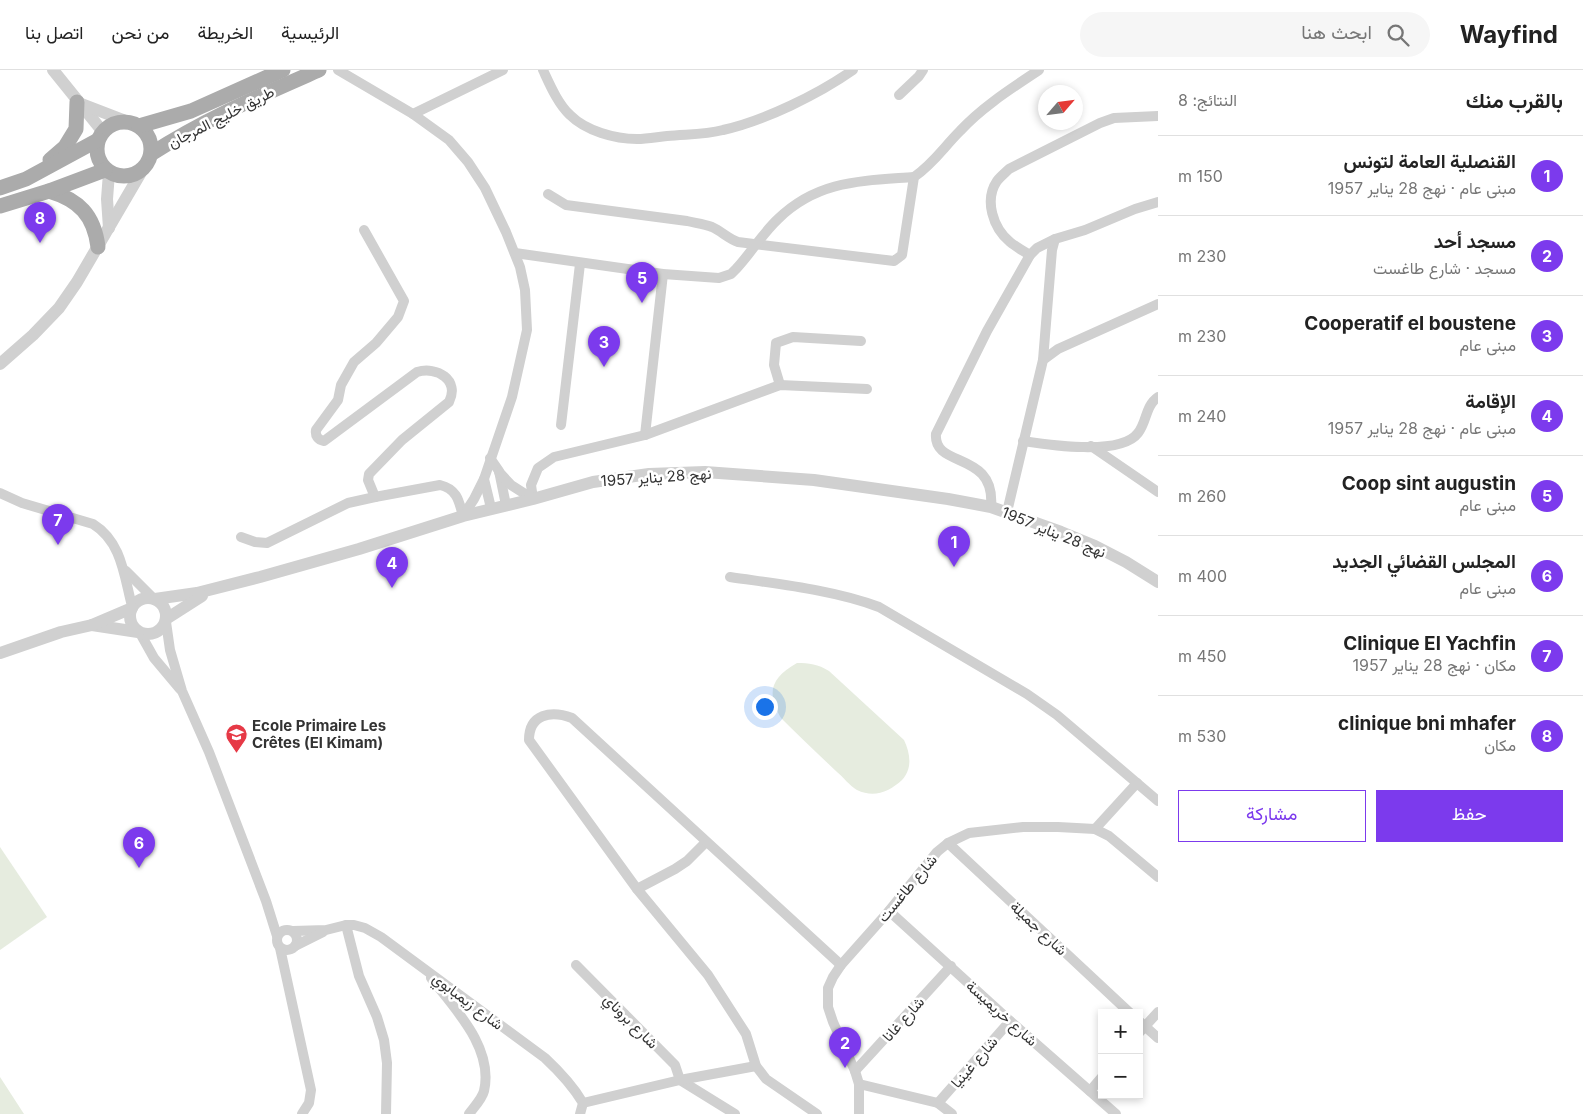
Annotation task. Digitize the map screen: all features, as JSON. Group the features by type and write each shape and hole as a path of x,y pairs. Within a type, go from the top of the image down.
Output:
{"main road":[{"name":"طريق خليج المرجان","path":"135,125 191,111 283,70"},
{"name":"طريق خليج المرجان","path":"151,154 175,138 319,70"},
{"path":"30,177 65,147 76,130 77,102"},
{"path":"0,188 30,177 100,136 116,123 135,125 149,138 151,154 148,162 136,174 126,177 117,176 107,171 97,156 100,136"},
{"path":"0,206 107,171"},
{"path":"49,191 66,196 76,202 85,212 96,234 98,246"}],"street":[{"path":"52,70 100,136"},
{"path":"338,70 413,114 449,140 468,162 485,188 520,267 525,290 526,330 512,397 484,479 463,516"},
{"path":"413,114 503,70"},
{"path":"543,70 570,116 589,128 614,137 638,139 696,135 749,123 832,84 853,70"},
{"path":"899,95 923,70"},
{"path":"515,253 580,264 663,274 719,278 725,276 736,270 778,218 804,198 848,182 914,177 929,166 960,130 1003,95 1039,70"},
{"path":"77,102 135,125"},
{"path":"1030,255 1010,242 994,220 991,208 992,193 998,180 1009,169 1100,123 1114,118 1158,116"},
{"path":"0,364 33,335 59,308 77,282 143,169"},
{"path":"107,171 108,228"},
{"path":"548,194 566,205 687,221 714,228 738,242 892,261 897,260 902,255 914,177"},
{"path":"991,507 992,493 987,480 973,467 942,452 937,443 936,434 987,331 1030,255 1037,248 1056,238 1085,230 1135,209 1158,202"},
{"path":"364,230 404,301 398,317 376,343 354,362 341,385 338,400 316,430 317,438 324,441 417,372 430,369 442,373 452,388 449,402 402,440 369,474 369,482 375,497"},
{"path":"1007,512 1043,360 1052,250 1056,238"},
{"path":"561,425 580,264"},
{"path":"645,436 663,274"},
{"path":"1043,360 1058,349 1158,304"},
{"path":"780,385 774,365 776,343 792,337 861,341"},
{"path":"533,499 530,485 538,468 554,457 645,436 780,385 867,389"},
{"path":"1023,441 1069,448 1124,443 1134,438 1141,429 1150,404 1158,397"},
{"path":"1091,446 1158,492"},
{"path":"490,458 511,485 533,499"},
{"path":"499,471 506,505"},
{"name":"نهج 28 يناير 1957","path":"154,599 183,596 211,590 311,563 491,508 533,499 593,482 649,474 705,472 814,480 991,507 1095,546 1158,582"},
{"path":"484,479 491,508"},
{"path":"241,537 267,544 348,503 440,485 452,490 458,497 463,516"},
{"path":"0,493 22,503 93,524 101,529 114,544 123,568 132,607 130,621 162,670 182,691"},
{"path":"123,568 142,589 164,607 174,664 182,691 209,752 266,901 280,948 311,1090 309,1103 302,1114"},
{"path":"730,577 864,601 879,607 1034,699 1057,715 1158,801"},
{"name":"نهج 28 يناير 1957","path":"166,621 211,590"},
{"path":"0,653 60,632 92,625 132,607 141,599 154,599"},
{"path":"92,625 150,635 160,631 166,621"},
{"path":"817,1114 766,1080 756,1066 746,1034 708,975 637,890 529,740 529,731 533,723 540,717 562,714 572,718 841,965"},
{"path":"1095,829 1137,783"},
{"name":"شارع طاغست","path":"860,1114 859,1084 828,1007 828,988 841,965 890,910 937,852 948,843 970,833 1004,829 1058,826 1095,829 1109,836 1158,877"},
{"path":"637,890 681,865 706,842"},
{"name":"شارع جميلة","path":"948,843 1126,1009"},
{"path":"266,901 297,940 293,948 288,983"},
{"name":"شارع خريميسة","path":"890,910 1010,1021 1116,1114"},
{"path":"346,925 359,976 377,1017 384,1040 388,1063 386,1114"},
{"name":"شارع زيمبابوي","path":"290,930 326,930 346,925 365,928 381,937 545,1058 566,1079 583,1103"},
{"path":"277,936 282,930 290,930"},
{"name":"شارع زيمبابوي","path":"293,948 326,930"},
{"path":"280,948 287,950 293,948"},
{"name":"شارع بروناي","path":"576,965 675,1065 680,1080"},
{"path":"421,966 457,1010 481,1053 486,1072 483,1093 470,1114"},
{"name":"شارع غانا","path":"855,1071 951,966"},
{"path":"1143,1025 1158,1012"},
{"name":"شارع غينيا","path":"938,1103 1010,1021"},
{"path":"1143,1028 1158,1038"},
{"path":"580,1114 583,1103 680,1080 756,1066"},
{"path":"680,1080 734,1114"},
{"path":"1090,1091 1098,1082"},
{"path":"859,1084 938,1103 952,1114"}],"shaded area":[{"path":"797,663 813,664 829,671 904,740 908,750 909,765 908,771 902,780 887,791 875,794 857,790 781,718 774,701 774,686 781,674"},
{"path":"0,847 47,917 0,950"},
{"path":"0,1077 24,1114 0,1114"}],"place":[{"name":"clinique bni mhafer","path":"40,243"},
{"name":"Coop sint augustin","path":"642,303"},
{"name":"Cooperatif el boustene","path":"604,367"},
{"name":"Clinique El Yachfin","path":"58,545"},
{"name":"القنصلية العامة لتونس","path":"954,567"},
{"name":"الإقامة","path":"392,588"},
{"name":"Ecole Primaire Les Crêtes (El Kimam)","path":"236,753"},
{"name":"المجلس القضائي الجديد","path":"139,868"},
{"name":"مسجد أحد","path":"845,1068"}]}
